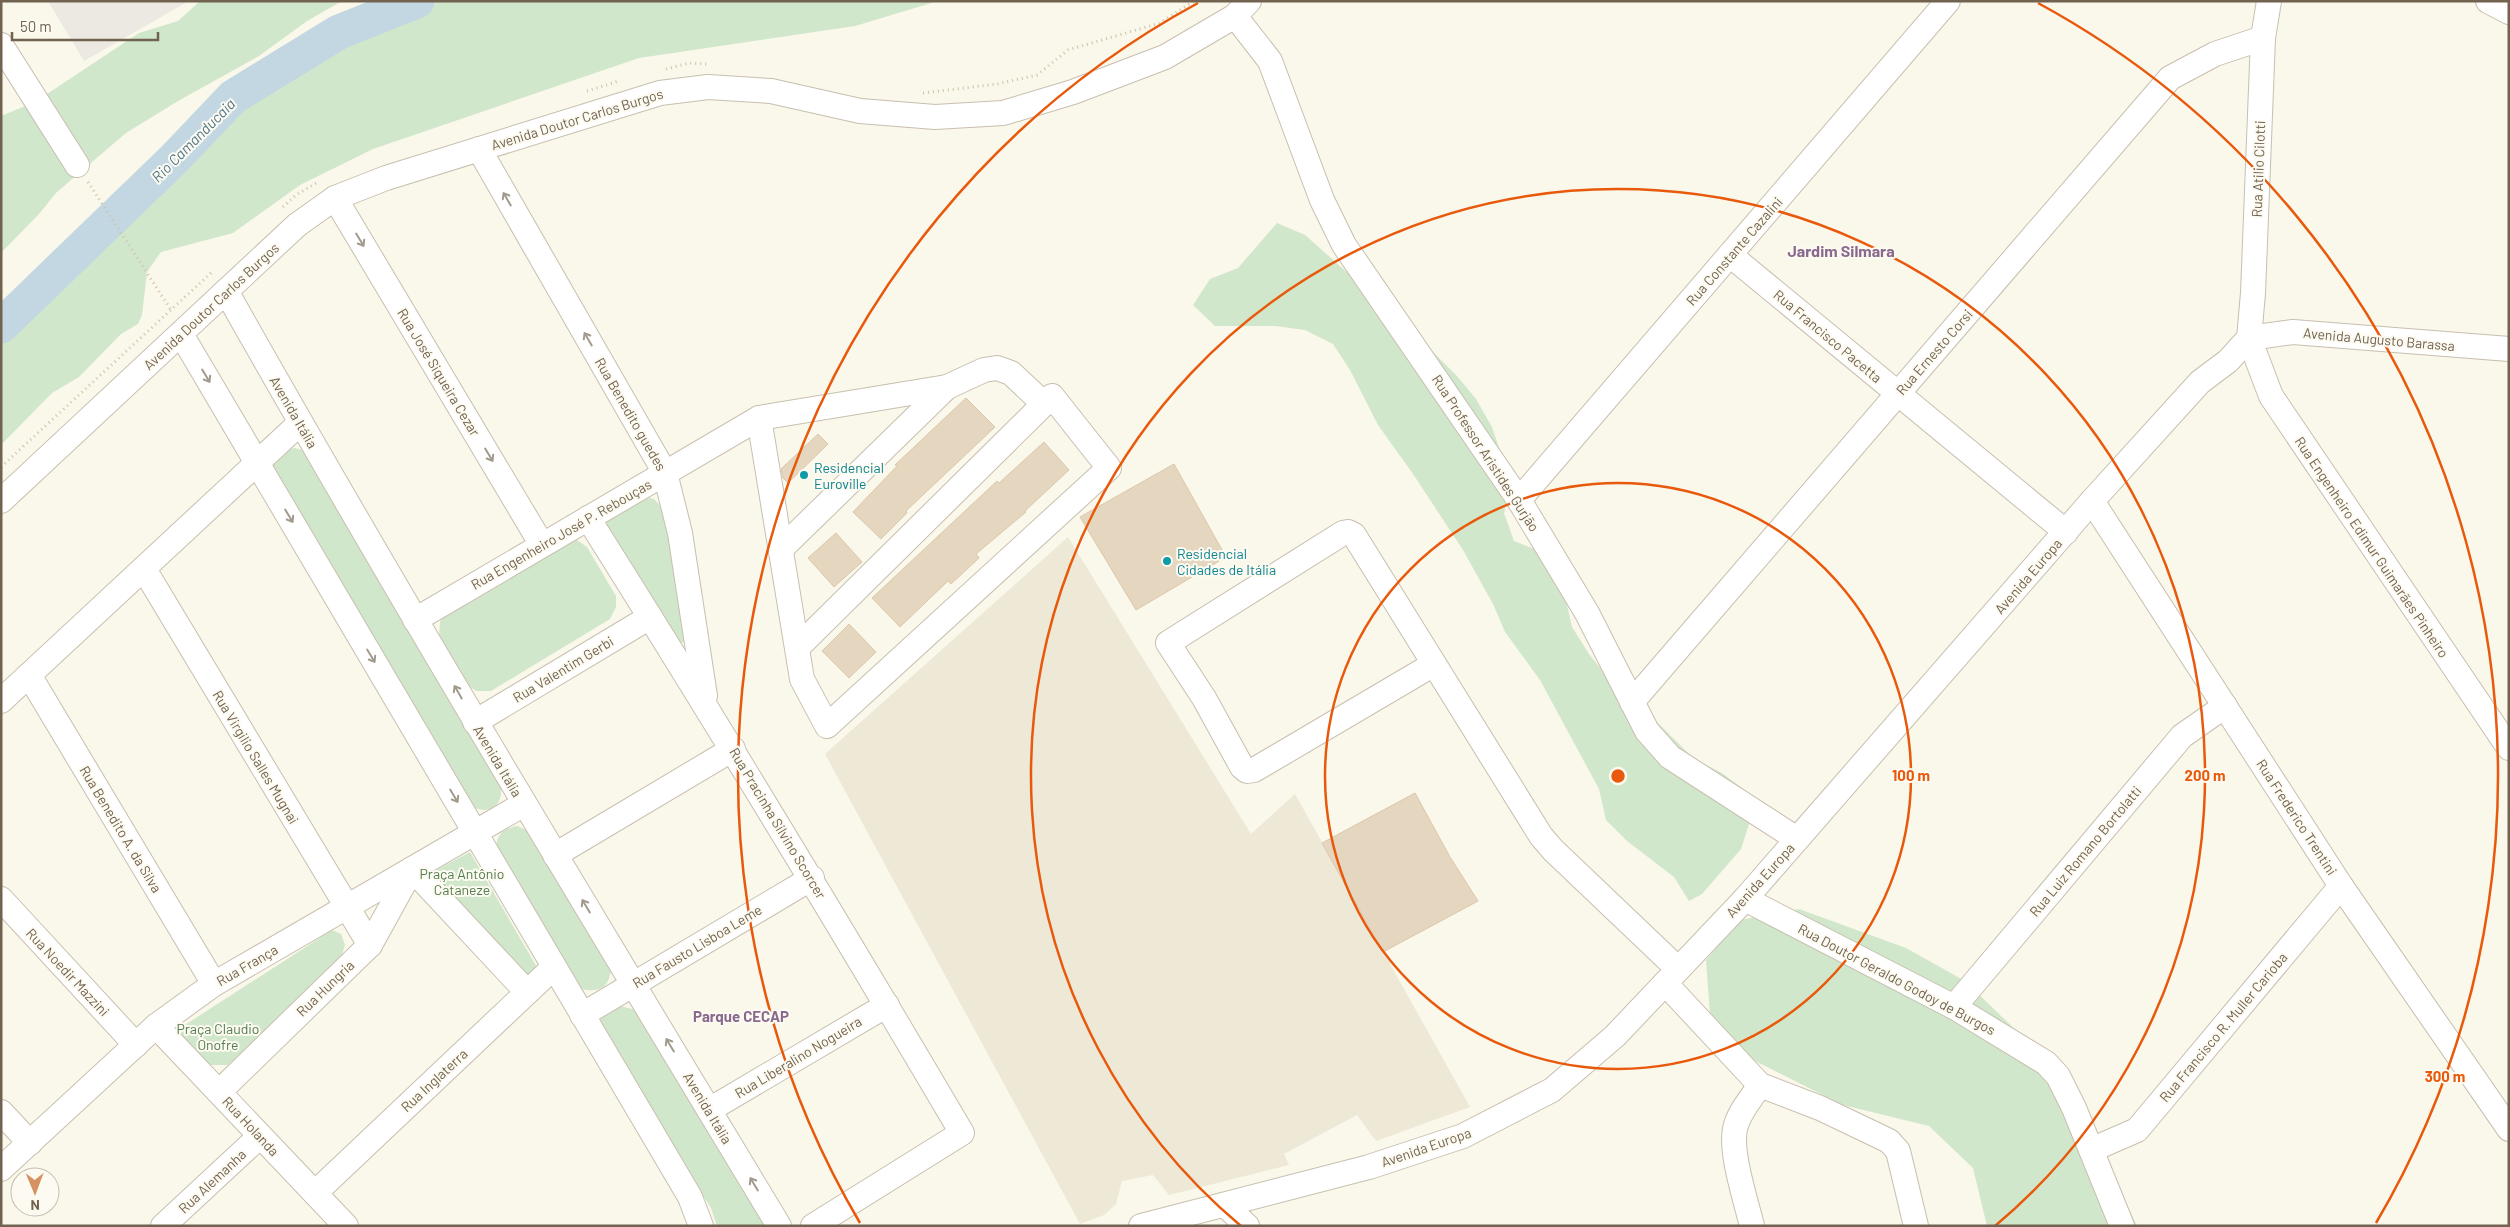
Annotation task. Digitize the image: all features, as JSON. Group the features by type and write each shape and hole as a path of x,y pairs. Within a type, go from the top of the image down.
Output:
{"street":[{"name":"Rua Constante Cazalini","path":"1519,500 1948,1"},
{"name":"Rua Atilio Cilotti","path":"2249,338 2253,293 2263,38 2269,1"},
{"path":"2488,1 2509,12"},
{"name":"Avenida Doutor Carlos Burgos","path":"1,501 297,226 331,189 386,178 660,93 708,87 771,91 860,111 935,117 1003,113 1073,92 1165,57 1242,9"},
{"name":"Rua Professor Aristides Gurjão","path":"1242,9 1270,61 1322,200 1344,245 1519,500 1587,613 1646,731 1670,757 1797,838"},
{"name":"Rua Ernesto Corsi","path":"1632,702 2170,78 2215,54 2263,38"},
{"path":"1,45 77,165"},
{"name":"Rua Benedito guedes","path":"479,149 665,473 680,533 706,705"},
{"name":"Rua José Siqueira Cezar","path":"331,189 542,545"},
{"name":"Rua Francisco Pacetta","path":"1730,255 2066,532"},
{"name":"Avenida Itália","path":"226,291 300,423 475,722 780,1226"},
{"name":"Avenida Augusto Barassa","path":"2249,338 2293,332 2509,349"},
{"path":"181,334 690,1197 701,1226"},
{"name":"Avenida Europa","path":"1152,1225 1369,1167 1464,1136 1552,1090 1614,1036 1745,899 2092,501 2200,382 2228,361 2249,338"},
{"name":"Rua Engenheiro Edimur Guimarães Pinheiro","path":"2249,338 2272,396 2509,748"},
{"path":"797,648 1044,404 1052,396 1109,468 827,726 802,678 797,648 782,548 759,418 948,387 984,370 997,368 1011,372 1044,404"},
{"path":"782,548 948,387"},
{"name":"Rua Engenheiro José P. Rebouças","path":"415,620 759,418"},
{"path":"1,701 300,423"},
{"name":"Rua Frederico Trentini","path":"2092,501 2342,886 2509,1129"},
{"name":"Rua Pracinha Silvino Scorcer","path":"588,518 812,878 962,1133 813,1226"},
{"path":"1434,664 1254,770 1247,770 1242,767 1204,698 1168,643 1348,532 1354,535 1541,836 1552,850 1672,976 1760,1085 1820,1108 1889,1141 1898,1151 1916,1226"},
{"name":"Rua Virgilio Salles Mugnai","path":"144,569 370,945"},
{"name":"Rua Valentim Gerbi","path":"475,722 650,617"},
{"name":"Rua Benedito A. da Silva","path":"29,675 214,984"},
{"name":"Rua Luiz Romano Bortolatti","path":"1954,1007 2182,736 2225,706"},
{"path":"554,855 733,749"},
{"name":"Rua França","path":"1,1170 156,1026 214,984 524,804"},
{"path":"412,869 527,992"},
{"name":"Rua Hungria","path":"219,1092 370,945 412,869"},
{"name":"Rua Fausto Lisboa Leme","path":"582,1015 812,878"},
{"name":"Rua Francisco R. Muller Carioba","path":"2092,1150 2137,1130 2342,886"},
{"name":"Rua Noedir Mazzini","path":"1,899 136,1045"},
{"name":"Rua Doutor Geraldo Godoy de Burgos","path":"1745,899 1954,1007 2046,1062 2058,1076 2092,1150 2122,1226"},
{"name":"Rua Inglaterra","path":"315,1193 554,967"},
{"name":"Rua Liberalino Nogueira","path":"709,1110 886,1005"},
{"name":"Rua Holanda","path":"156,1026 346,1226"},
{"path":"1752,1226 1733,1146 1735,1129 1740,1116 1760,1085"},
{"path":"1,1112 30,1143"},
{"name":"Rua Alemanha","path":"163,1226 260,1136"},
{"path":"1225,1205 1247,1226"}],"path":[{"path":"914,92 997,84 1037,75 1068,50 1160,23 1194,1"},
{"path":"662,70 689,63 715,64"},
{"path":"579,94 625,80"},
{"path":"281,208 296,195 331,189"},
{"path":"102,203 171,310"},
{"path":"1,467 215,269"}],"shaded area":[{"path":"48,1 189,1 84,61"},
{"path":"1068,537 1251,834 1295,794 1470,1107 1376,1141 1357,1115 1284,1154 1289,1165 1169,1195 1153,1175 1122,1181 1116,1204 1104,1215 1080,1224 825,754"}],"green space":[{"path":"200,1 342,1 307,21 259,56 178,101 126,133 57,192 38,215 1,253 1,116 35,102 139,33 178,21"},
{"path":"412,1 938,1 855,26 639,58 373,149 300,185 233,233 161,252 147,272 142,315 138,324 121,334 79,377 52,393 1,445 1,334 18,313 80,250 106,231 129,210 148,187 164,161 208,121 305,51 366,27"},
{"path":"1277,223 1305,235 1349,274 1375,290 1457,376 1476,399 1492,427 1511,483 1504,513 1514,541 1542,552 1565,596 1572,627 1589,654 1608,678 1631,696 1694,759 1722,773 1746,791 1750,821 1741,849 1702,894 1689,901 1674,877 1627,841 1606,820 1599,789 1540,680 1505,632 1493,604 1463,550 1378,425 1350,370 1333,344 1305,330 1275,326 1215,326 1193,305 1210,279 1238,268"},
{"path":"295,448 306,451 501,784 500,799 493,808 482,810 468,804 271,471 279,455"},
{"path":"642,496 654,499 664,510 686,642 676,643 606,524 612,511"},
{"path":"577,540 587,547 616,596 616,607 610,619 491,691 476,691 464,683 439,636 440,622 445,612 565,541"},
{"path":"517,826 529,831 611,969 608,981 602,988 593,990 581,989 496,846 498,837 502,832"},
{"name":"Praça Antônio Cataneze","path":"470,852 538,969 522,979 429,874"},
{"path":"1799,909 1906,948 1965,981 2062,1075 2137,1226 1987,1226 1973,1168 1929,1126 1843,1105 1743,1055 1710,1014 1706,960 1740,920"},
{"name":"Praça Claudio Onofre","path":"332,930 341,934 345,945 342,955 228,1065 207,1065 180,1035 185,1025"},
{"path":"613,1004 636,1010 765,1226 717,1226 711,1208 603,1036 600,1023 603,1010"}],"building":[{"path":"966,398 995,427 906,511 907,513 881,539 853,512 897,466 895,465"},
{"path":"818,434 828,444 788,483 783,478 781,469"},
{"path":"1044,442 1069,470 1026,512 976,554 979,558 951,584 948,581 900,627 872,598 997,481 999,483"},
{"path":"1174,464 1226,557 1136,610 1080,517"},
{"path":"836,533 862,562 834,587 808,558"},
{"path":"849,624 876,652 849,678 822,651"},
{"path":"1415,793 1450,857 1478,901 1383,952 1322,843"}],"waterway":[{"name":"Rio Camanducaia","path":"1,326 175,158 233,97 339,32 417,1"}],"place":[{"name":"Residencial Euroville","path":"804,475"},
{"name":"Residencial Cidades de Itália","path":"1167,561"}],"district":[{"name":"Jardim Silmara","path":"1841,250"},
{"name":"Parque CECAP","path":"741,1016"}]}
